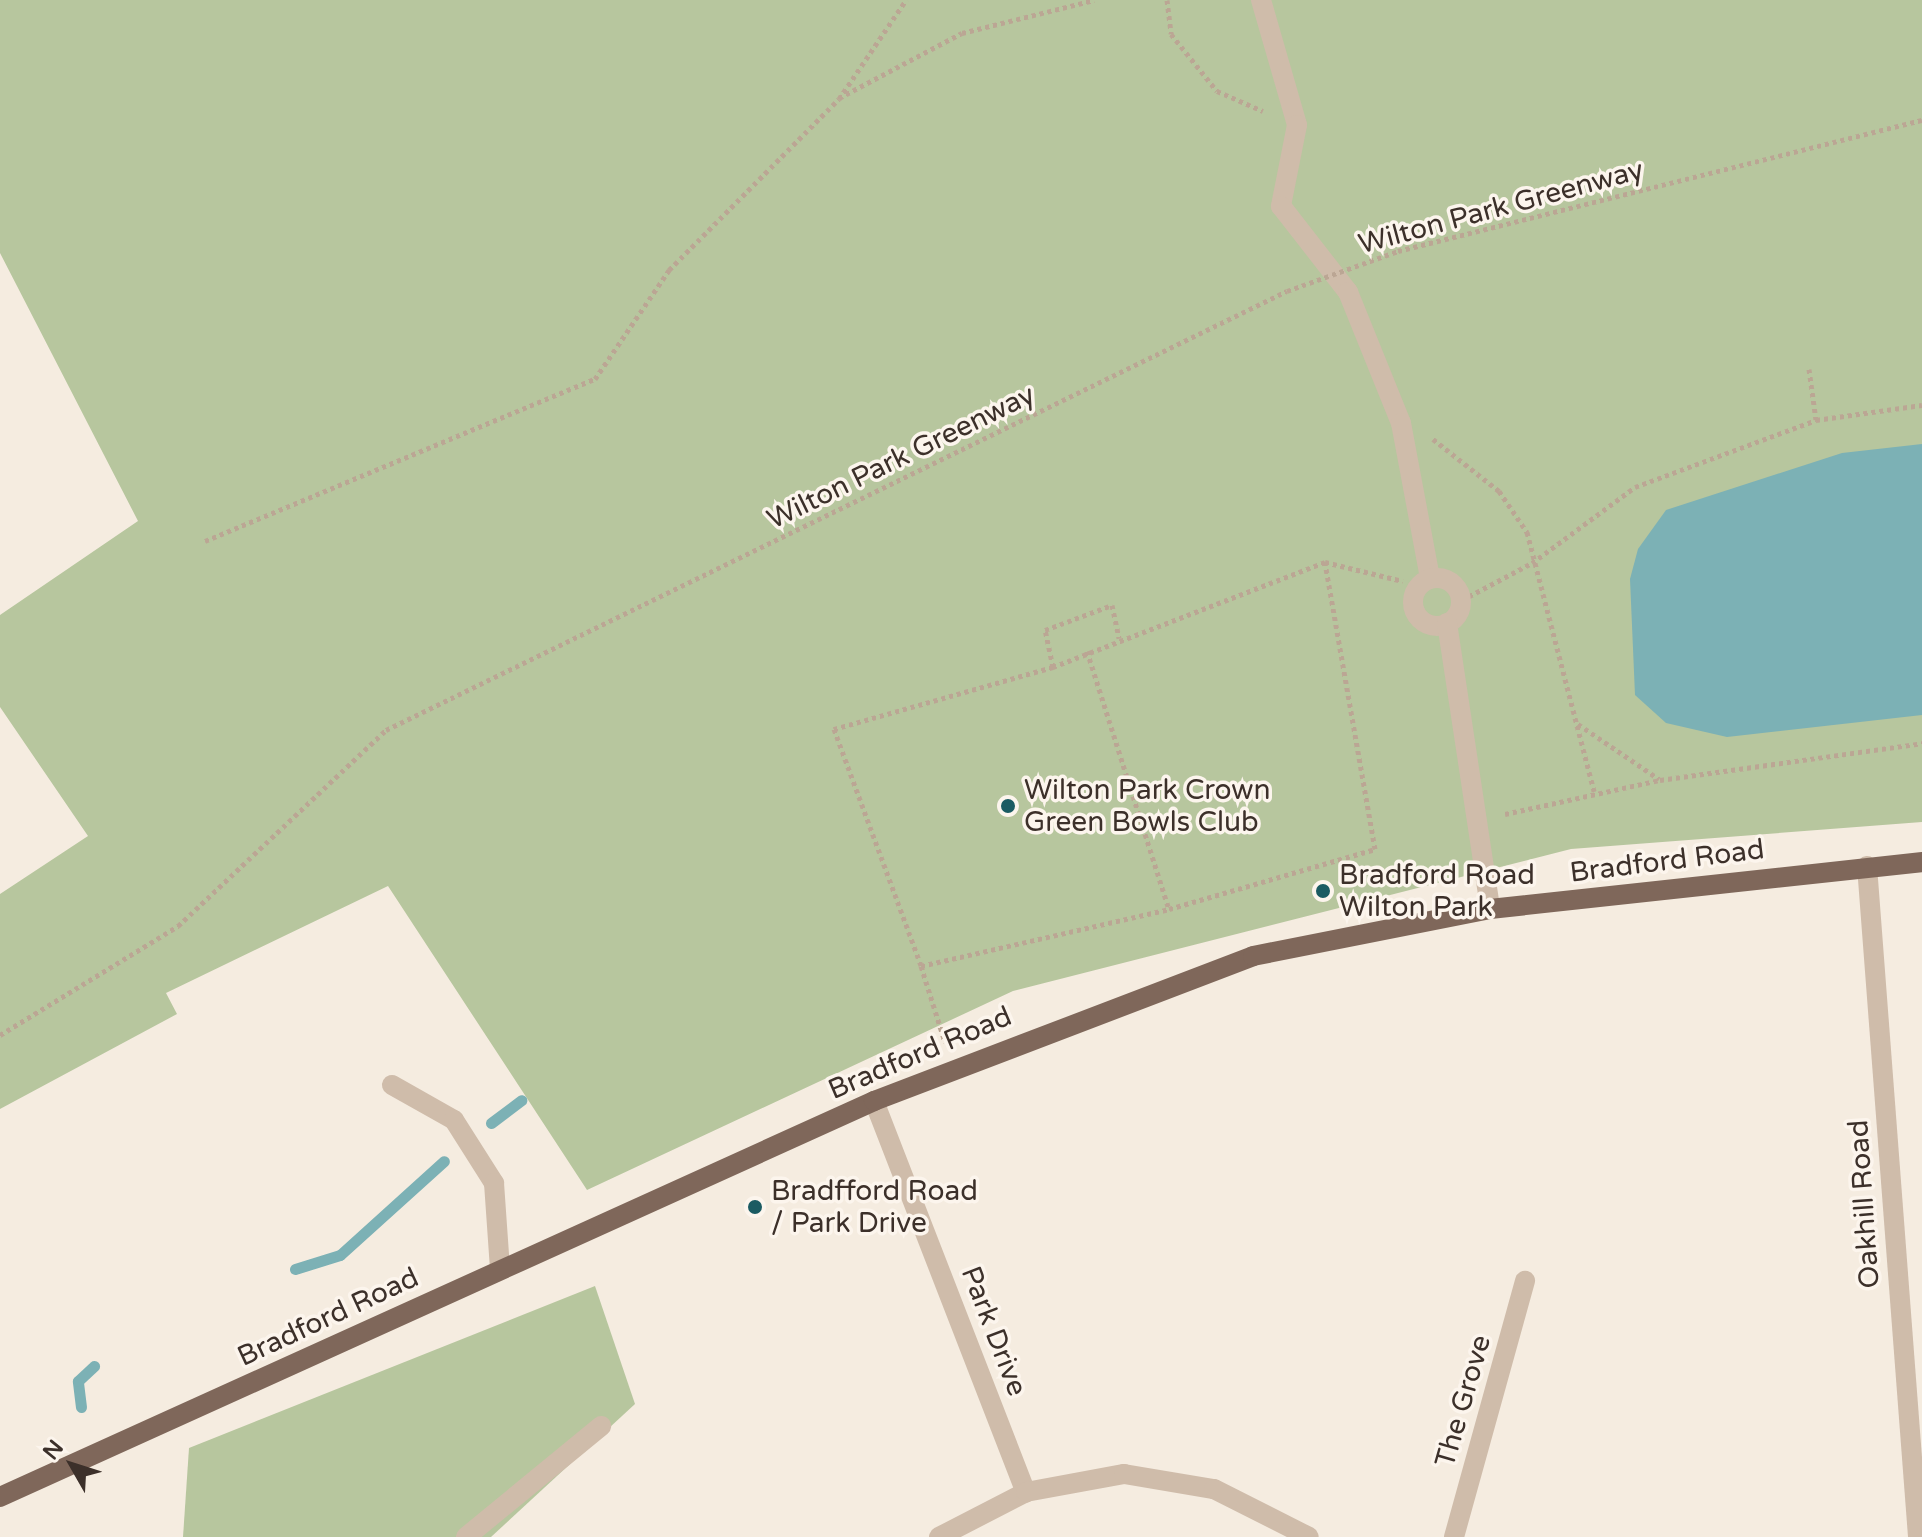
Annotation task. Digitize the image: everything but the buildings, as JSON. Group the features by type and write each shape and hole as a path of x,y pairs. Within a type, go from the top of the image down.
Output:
{"main road":[{"name":"Bradford Road","path":"0,1497 874,1101 1253,956 1490,909 1922,862"}],"street":[{"path":"1261,0 1297,125 1281,206 1348,292 1401,423 1425,581 1415,613 1433,626 1447,623"},
{"path":"1425,581 1451,582 1461,600 1447,623 1473,821 1490,909"},
{"name":"Oakhill Road","path":"1867,866 1918,1537"},
{"path":"392,1085 454,1120 494,1183 500,1269"},
{"name":"Park Drive","path":"874,1101 1026,1492"},
{"name":"The Grove","path":"1454,1537 1525,1281"},
{"path":"466,1537 601,1426"},
{"path":"939,1537 1026,1492 1124,1474 1214,1489 1309,1537"}],"path":[{"path":"205,541 595,379 669,270 839,99 906,0"},
{"path":"839,99 962,33 1094,0"},
{"path":"1167,0 1171,34 1217,91 1297,125"},
{"name":"Wilton Park Greenway","path":"0,1035 178,926 386,730 1287,291 1398,251 1922,120"},
{"path":"1809,369 1816,420"},
{"path":"1461,600 1532,563 1635,487 1816,420 1922,405"},
{"path":"1401,423 1447,445 1499,491 1527,532 1532,563 1594,792"},
{"path":"954,1068 921,966 834,729 1053,667 1119,638 1325,562 1425,581"},
{"path":"921,966 1169,909 1375,849 1325,562"},
{"path":"1053,667 1045,630 1112,605 1119,638"},
{"path":"1087,651 1169,909"},
{"path":"1577,724 1660,780"},
{"path":"1473,821 1594,792 1660,780 1922,743"}],"green space":[{"path":"0,0 1922,0 1922,822 1571,849 1013,991 587,1190 388,886 166,993 177,1014 0,1109 0,894 88,836 0,707 0,615 138,521 0,253"},
{"path":"595,1286 635,1404 491,1537 183,1537 189,1448"}],"water":[{"path":"1922,444 1922,715 1727,737 1666,723 1635,695 1630,579 1638,549 1666,510 1842,453"}],"waterway":[{"path":"491,1123 521,1100"},
{"path":"295,1269 340,1255 444,1161"},
{"path":"81,1407 78,1381 94,1366"}],"place":[{"name":"Wilton Park Crown Green Bowls Club","path":"1008,806"},
{"name":"Bradford Road Wilton Park","path":"1323,891"},
{"name":"Bradfford Road / Park Drive","path":"755,1207"}]}
